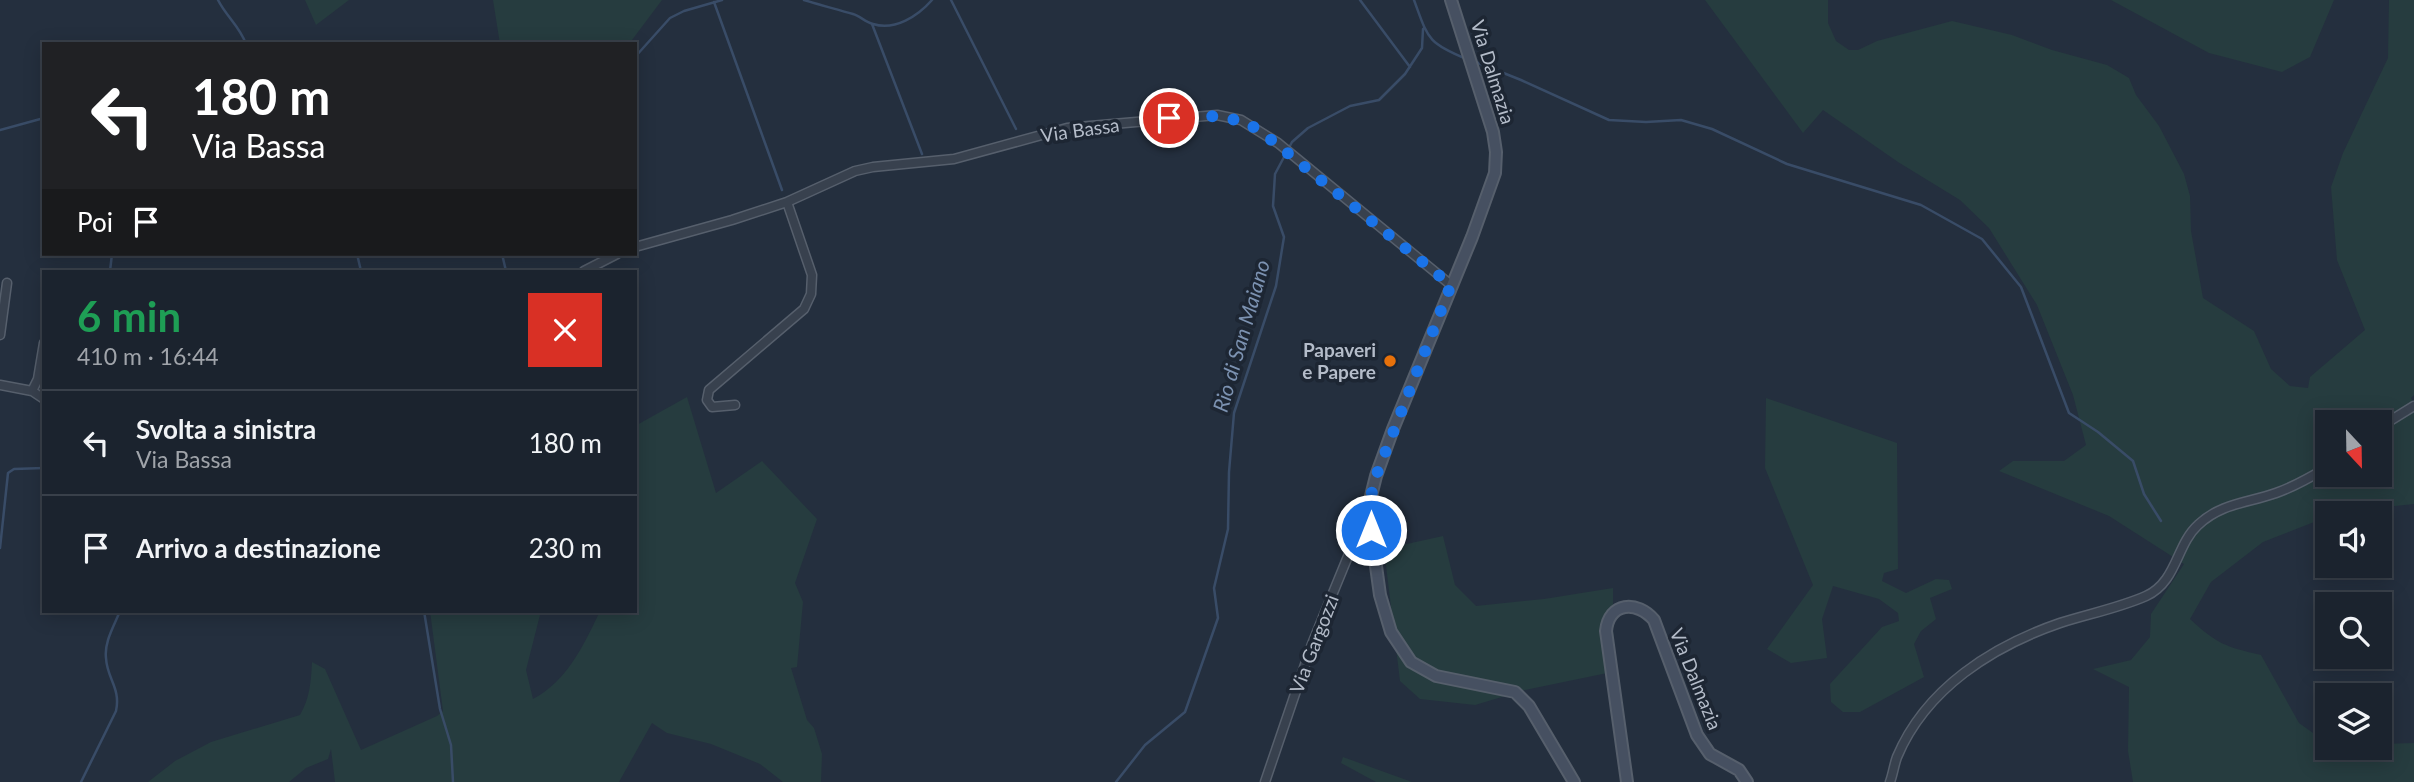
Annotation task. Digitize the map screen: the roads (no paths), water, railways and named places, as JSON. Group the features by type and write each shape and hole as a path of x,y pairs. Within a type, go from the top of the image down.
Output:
{"main road":[{"name":"Via Dalmazia","path":"1451,0 1493,132 1495,173 1376,476 1368,508 1380,595 1391,632 1411,662 1436,676 1515,692 1529,705 1574,782"},
{"name":"Via Dalmazia","path":"1627,782 1606,631 1607,622 1612,615 1618,610 1634,606 1642,608 1654,620 1697,735 1710,754 1738,770 1747,782"}],"street":[{"name":"Via Bassa","path":"637,246 787,202 855,172 873,167 954,159 1067,128 1217,115 1241,120 1278,144 1451,285"},
{"path":"735,405 712,407 706,400 709,390 804,309 811,294 812,275 787,202"},
{"path":"586,270 613,256"},
{"path":"0,335 7,283"},
{"path":"32,391 38,379 42,355"},
{"path":"0,385 32,391 42,398"},
{"path":"2392,420 2414,406"},
{"path":"1890,782 1897,757 1913,728 1935,700 1970,667 2031,633 2147,596 2168,578 2185,540 2197,526 2225,506 2276,493 2315,474"},
{"name":"Via Gargozzi","path":"1265,782 1311,644 1368,508"}],"waterway":[{"path":"218,0 245,42"},
{"path":"637,55 670,18 722,0"},
{"path":"804,0 853,14 881,26 906,21 932,0"},
{"path":"951,0 1016,129"},
{"path":"1360,0 1410,67"},
{"path":"1414,0 1431,38 1467,59"},
{"path":"714,2 782,190"},
{"path":"872,24 922,154"},
{"name":"Rio di San Maiano","path":"1116,782 1145,745 1185,712 1218,618 1214,588 1228,529 1234,413 1276,286 1284,237 1273,206 1275,174 1292,142 1308,128 1350,106 1379,100 1405,74 1422,48 1423,29"},
{"path":"1476,62 1609,120 1681,120 1712,129 1787,164 1921,205 1982,239 2021,287 2069,413 2098,432 2133,461 2144,494 2161,521"},
{"path":"0,130 42,119"},
{"path":"110,270 112,256"},
{"path":"357,256 361,270"},
{"path":"502,256 506,270"},
{"path":"0,548 8,473 14,469 42,468"},
{"path":"81,782 116,711 117,696 107,665 106,646 119,613"},
{"path":"424,613 440,709 451,745 453,782"}],"place":[{"name":"Papaveri e Papere","path":"1390,361"}]}
